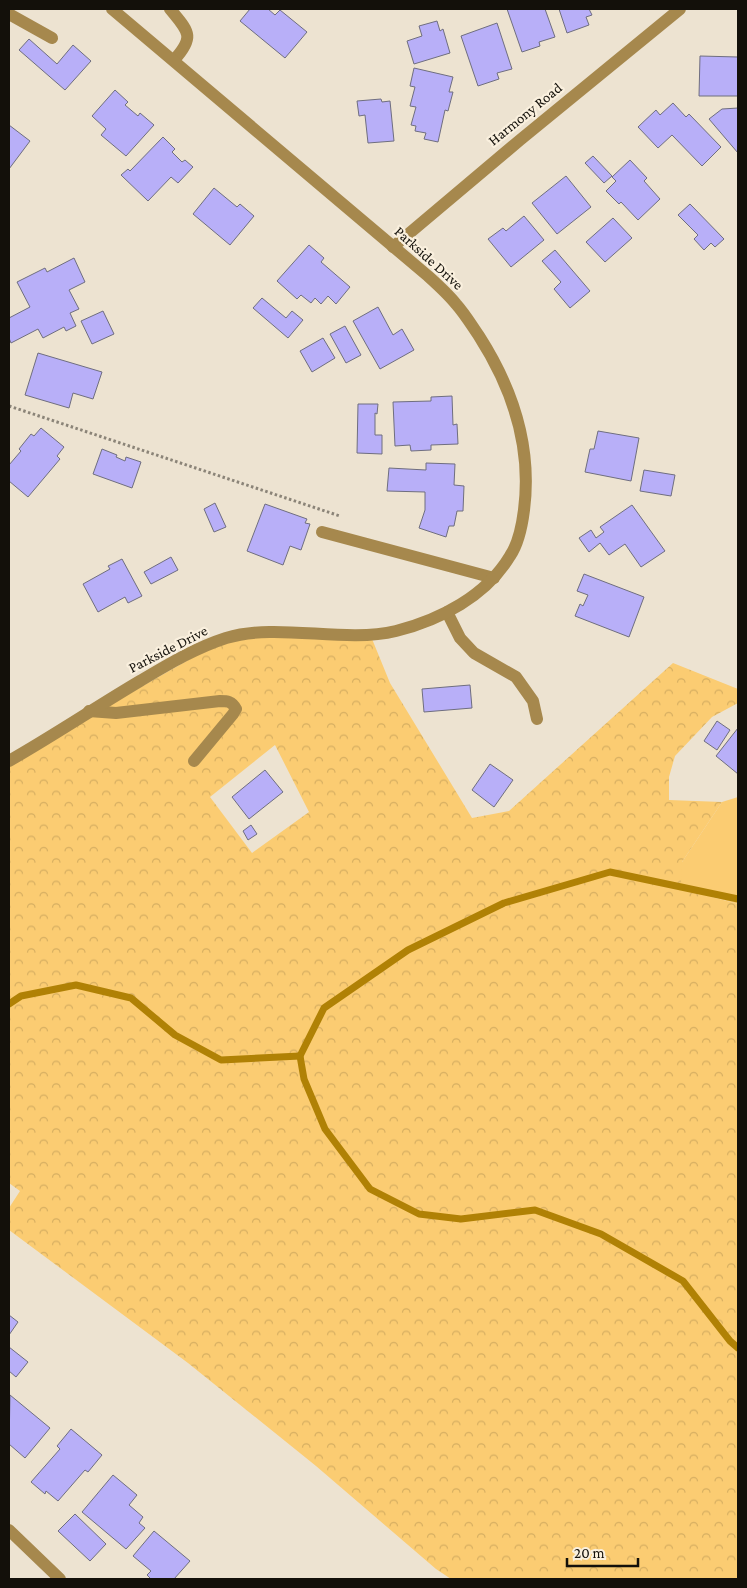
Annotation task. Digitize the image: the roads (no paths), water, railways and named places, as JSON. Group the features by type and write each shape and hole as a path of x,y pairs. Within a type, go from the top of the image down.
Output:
{"street":[{"name":"Parkside Drive","path":"9,761 170,663 227,638 257,633 370,634 394,631 418,624 447,612 457,607 494,578 512,554 523,518 527,487 526,463 517,416 507,388 491,355 457,305 428,276 112,9"},
{"path":"170,9 185,27 188,36 187,44 174,60"},
{"name":"Harmony Road","path":"393,247 680,9"},
{"path":"9,14 52,38"},
{"path":"322,532 494,578"},
{"path":"447,612 460,638 474,653 516,677 533,701 537,719"},
{"path":"89,711 116,713 220,701 233,704 236,709 233,714 194,761"},
{"path":"9,1530 60,1579"}],"waterway":[{"path":"738,899 610,872 504,903 408,950 324,1008 300,1056 304,1079 325,1129 370,1189 419,1214 461,1219 535,1210 601,1234 683,1281 730,1341 738,1348"},
{"path":"9,1004 21,996 76,985 131,998 175,1035 221,1060 300,1056"}]}
